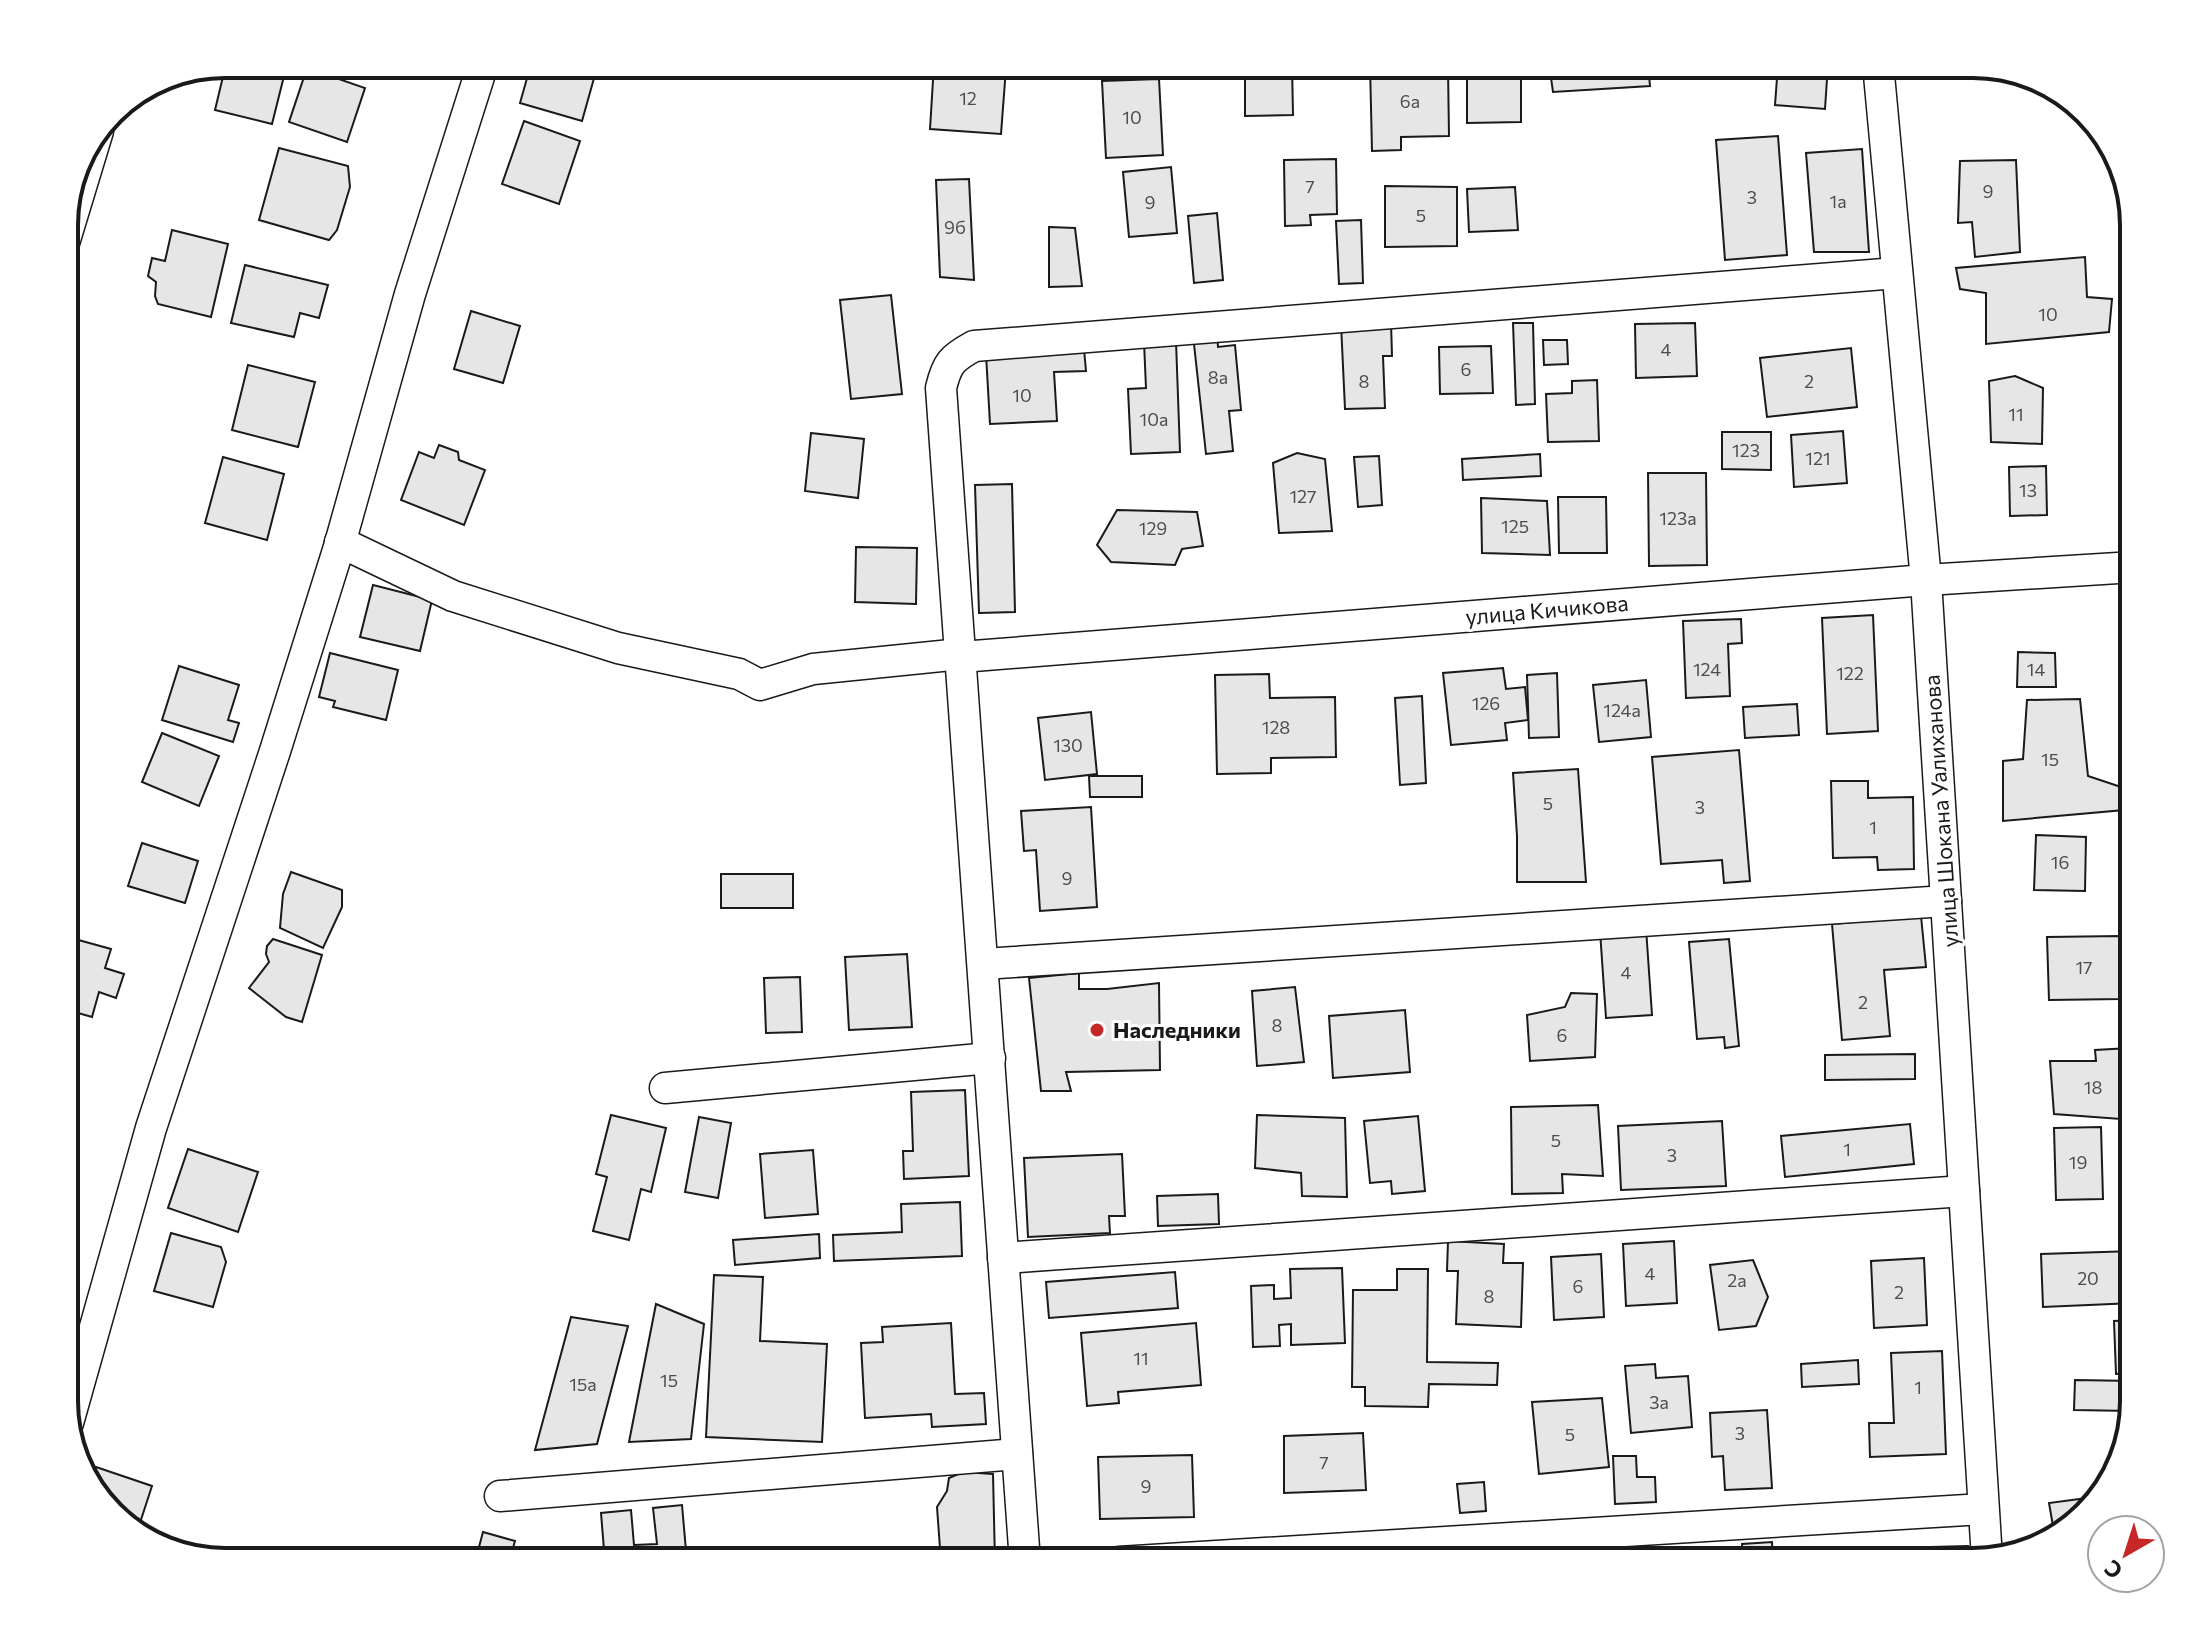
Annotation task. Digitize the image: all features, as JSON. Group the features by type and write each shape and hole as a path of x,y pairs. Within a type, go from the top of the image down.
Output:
{"street":[{"path":"78,1387 151,1128 340,542 410,294 479,78"},
{"name":"улица Шокана Уалиханова","path":"1879,78 1926,580 1986,1548"},
{"path":"1024,1548 941,388 945,370 956,356 974,346 1897,273"},
{"name":"улица Кичикова","path":"340,542 453,596 618,648 739,674 760,685 813,669 961,655 1926,580 2120,568"},
{"path":"983,964 1946,901"},
{"path":"665,1088 990,1058"},
{"path":"1003,1258 1964,1191"},
{"path":"500,1496 1017,1454"},
{"path":"1347,1548 1983,1509"}],"building":[{"path":"223,78 284,78 272,124 215,110"},
{"path":"304,78 336,78 365,88 347,142 289,122"},
{"path":"527,78 594,78 582,121 520,103"},
{"path":"933,78 1005,78 1001,134 930,129"},
{"path":"1245,78 1292,78 1293,115 1245,116"},
{"path":"1370,78 1448,78 1449,136 1401,137 1401,150 1372,151"},
{"path":"1467,78 1521,78 1521,122 1467,123"},
{"path":"1551,78 1649,78 1650,86 1553,92"},
{"path":"1777,78 1827,78 1825,109 1775,105"},
{"path":"1159,79 1163,155 1106,158 1102,81"},
{"path":"524,121 580,141 559,204 502,184"},
{"path":"1778,136 1787,255 1725,260 1716,140"},
{"path":"279,148 348,166 350,187 337,230 329,240 259,220"},
{"path":"1862,149 1869,252 1814,252 1806,153"},
{"path":"1336,159 1337,214 1310,215 1311,225 1285,226 1284,160"},
{"path":"2016,160 2020,252 1975,257 1972,222 1958,223 1960,161"},
{"path":"1171,167 1177,233 1129,237 1123,172"},
{"path":"969,179 974,280 940,277 936,180"},
{"path":"1385,186 1457,187 1457,246 1385,247"},
{"path":"1515,187 1518,230 1469,232 1467,189"},
{"path":"1217,213 1223,280 1194,283 1188,216"},
{"path":"1361,220 1363,283 1339,284 1336,221"},
{"path":"1049,227 1075,228 1082,286 1049,287"},
{"path":"172,230 228,244 211,317 158,304 156,282 148,276 152,258 165,261"},
{"path":"2085,257 2087,297 2112,299 2109,332 1986,344 1986,293 1960,289 1956,268"},
{"path":"245,265 328,285 319,318 300,313 294,337 231,323"},
{"path":"891,295 902,394 851,399 840,300"},
{"path":"471,311 520,326 503,383 454,369"},
{"path":"1391,322 1392,356 1383,356 1385,408 1345,409 1341,324"},
{"path":"1513,323 1533,323 1535,404 1516,405"},
{"path":"1695,323 1697,376 1636,378 1635,324"},
{"path":"1217,333 1218,347 1235,345 1241,410 1229,411 1233,451 1206,454 1193,335"},
{"path":"1543,340 1567,340 1568,364 1544,365"},
{"path":"1176,341 1180,452 1131,454 1128,389 1146,388 1144,342"},
{"path":"1491,346 1493,393 1440,394 1439,347"},
{"path":"1851,348 1857,407 1767,417 1760,358"},
{"path":"1084,349 1086,371 1054,372 1057,421 990,424 986,354"},
{"path":"248,365 315,382 298,447 232,430"},
{"path":"2015,376 2043,388 2042,444 1991,442 1989,381"},
{"path":"1597,380 1599,441 1548,442 1546,394 1572,393 1572,381"},
{"path":"1843,431 1847,483 1794,487 1791,435"},
{"path":"1722,432 1771,432 1771,470 1722,469"},
{"path":"811,433 864,439 858,498 805,491"},
{"path":"439,445 458,452 459,460 485,470 464,525 401,500 419,452 434,458"},
{"path":"1297,453 1325,459 1332,531 1279,533 1273,463"},
{"path":"1540,454 1541,476 1463,480 1462,459"},
{"path":"1379,456 1382,505 1358,507 1354,457"},
{"path":"223,457 284,474 267,540 205,523"},
{"path":"2046,466 2047,515 2010,516 2009,467"},
{"path":"1648,473 1706,473 1707,565 1649,566"},
{"path":"1012,484 1015,612 979,613 975,485"},
{"path":"1558,497 1606,497 1607,553 1559,553"},
{"path":"1481,498 1547,501 1550,555 1482,553"},
{"path":"1117,510 1197,512 1203,546 1182,549 1175,565 1111,562 1097,545"},
{"path":"856,547 917,548 916,604 855,602"},
{"path":"373,585 432,600 420,651 360,637"},
{"path":"1873,615 1878,731 1827,734 1822,618"},
{"path":"1741,619 1742,643 1728,644 1730,696 1686,698 1683,621"},
{"path":"2018,652 2055,653 2056,687 2017,687"},
{"path":"330,653 398,670 386,720 333,707 335,701 319,697"},
{"path":"179,666 239,685 228,720 239,723 233,742 162,720"},
{"path":"1503,668 1506,689 1525,687 1528,720 1505,723 1507,740 1451,745 1443,673"},
{"path":"1557,673 1559,737 1529,738 1527,675"},
{"path":"1269,674 1270,698 1335,697 1336,757 1271,758 1271,773 1217,774 1215,675"},
{"path":"1646,680 1651,737 1599,742 1593,685"},
{"path":"1422,696 1426,783 1400,785 1395,698"},
{"path":"2080,699 2088,776 2120,787 2120,810 2003,821 2003,761 2023,759 2027,700"},
{"path":"1797,704 1799,735 1745,738 1743,707"},
{"path":"1091,712 1097,774 1045,780 1038,718"},
{"path":"162,733 219,756 199,806 142,782"},
{"path":"1739,750 1750,881 1724,883 1722,860 1661,864 1652,757"},
{"path":"1578,769 1586,882 1517,882 1513,773"},
{"path":"1089,776 1142,776 1142,797 1090,797"},
{"path":"1831,781 1868,781 1868,798 1913,797 1914,869 1878,870 1877,857 1833,858"},
{"path":"1091,807 1097,907 1040,911 1036,850 1024,851 1021,811"},
{"path":"2036,835 2086,837 2085,891 2034,890"},
{"path":"142,843 198,861 185,903 128,886"},
{"path":"291,872 342,890 342,907 323,948 280,928 283,894"},
{"path":"721,874 793,874 793,908 721,908"},
{"path":"1921,916 1926,967 1884,970 1890,1036 1842,1040 1832,924"},
{"path":"1646,928 1652,1015 1606,1018 1600,931"},
{"path":"2120,936 2120,999 2049,1000 2047,937"},
{"path":"273,939 322,955 302,1022 286,1017 249,988 269,962 267,946"},
{"path":"1729,939 1739,1046 1725,1048 1724,1037 1697,1039 1689,942"},
{"path":"78,940 111,949 105,968 124,974 116,998 99,992 92,1017 78,1013"},
{"path":"907,954 912,1027 849,1030 845,957"},
{"name":"Наследники","path":"1079,973 1079,989 1159,983 1160,1070 1066,1072 1071,1091 1041,1091 1029,978"},
{"path":"800,977 802,1032 766,1033 764,978"},
{"path":"1295,987 1304,1062 1257,1066 1252,991"},
{"path":"1571,993 1597,994 1595,1057 1530,1061 1527,1015 1565,1007"},
{"path":"1405,1010 1410,1072 1333,1078 1329,1016"},
{"path":"2120,1049 2120,1119 2054,1114 2050,1061 2096,1061 2095,1050"},
{"path":"1915,1054 1915,1079 1825,1080 1825,1055"},
{"path":"965,1090 969,1176 904,1179 903,1151 913,1151 911,1092"},
{"path":"1598,1105 1603,1176 1562,1174 1563,1193 1512,1194 1511,1107"},
{"path":"611,1115 666,1128 651,1192 641,1189 629,1240 593,1231 607,1177 596,1174"},
{"path":"1257,1115 1345,1118 1347,1197 1302,1196 1301,1173 1255,1168"},
{"path":"1418,1116 1425,1191 1392,1194 1391,1181 1370,1183 1364,1121"},
{"path":"699,1117 731,1123 718,1198 685,1192"},
{"path":"1722,1121 1726,1186 1621,1190 1618,1126"},
{"path":"1910,1124 1914,1164 1785,1177 1781,1136"},
{"path":"2101,1127 2103,1199 2056,1200 2054,1128"},
{"path":"188,1149 258,1172 238,1232 168,1208"},
{"path":"813,1150 818,1214 765,1218 760,1154"},
{"path":"1122,1154 1125,1216 1109,1216 1110,1233 1028,1237 1024,1158"},
{"path":"1218,1194 1219,1224 1158,1226 1157,1196"},
{"path":"960,1202 962,1256 834,1261 833,1235 902,1232 901,1204"},
{"path":"171,1233 221,1247 226,1262 213,1307 154,1291"},
{"path":"819,1234 820,1258 735,1265 733,1240"},
{"path":"1448,1241 1504,1244 1503,1263 1523,1263 1521,1327 1456,1324 1458,1271 1447,1271"},
{"path":"1674,1241 1677,1303 1626,1306 1623,1244"},
{"path":"2120,1251 2120,1304 2043,1307 2041,1254"},
{"path":"1601,1254 1604,1317 1554,1320 1551,1257"},
{"path":"1924,1258 1927,1325 1874,1328 1871,1261"},
{"path":"1753,1260 1768,1297 1756,1326 1719,1330 1710,1265"},
{"path":"1342,1268 1345,1343 1291,1345 1291,1324 1279,1325 1280,1346 1253,1347 1251,1286 1274,1285 1274,1299 1291,1298 1290,1269"},
{"path":"1397,1269 1428,1269 1427,1362 1498,1363 1497,1385 1429,1384 1428,1407 1365,1406 1365,1387 1352,1387 1353,1290 1397,1290"},
{"path":"1175,1272 1178,1308 1049,1318 1046,1282"},
{"path":"714,1275 763,1277 760,1341 827,1344 822,1442 706,1437"},
{"path":"656,1304 704,1324 691,1439 629,1442"},
{"path":"571,1317 628,1326 597,1444 535,1450"},
{"path":"2114,1321 2120,1321 2120,1374 2116,1374"},
{"path":"951,1323 955,1394 984,1393 986,1424 932,1427 931,1414 865,1418 861,1343 883,1342 882,1327"},
{"path":"1196,1323 1201,1385 1118,1392 1119,1403 1087,1406 1081,1333"},
{"path":"1942,1351 1946,1454 1870,1457 1869,1423 1894,1423 1891,1353"},
{"path":"1858,1360 1859,1384 1802,1387 1801,1364"},
{"path":"1655,1364 1656,1378 1688,1376 1692,1427 1631,1433 1625,1366"},
{"path":"2075,1380 2120,1381 2120,1411 2074,1410"},
{"path":"1602,1398 1609,1467 1539,1474 1532,1402"},
{"path":"1767,1410 1772,1488 1725,1490 1723,1456 1712,1457 1710,1413"},
{"path":"1363,1433 1366,1490 1284,1493 1284,1436"},
{"path":"1192,1455 1194,1517 1100,1519 1098,1457"},
{"path":"1613,1456 1636,1456 1637,1477 1655,1477 1656,1502 1615,1504"},
{"path":"96,1467 152,1486 141,1521 114,1498"},
{"path":"963,1472 993,1474 995,1548 940,1548 937,1507 947,1491 949,1478"},
{"path":"1484,1482 1486,1511 1460,1513 1457,1484"},
{"path":"2083,1499 2053,1524 2049,1503"},
{"path":"682,1505 686,1548 604,1548 601,1513 631,1510 634,1545 657,1544 653,1508"},
{"path":"483,1532 515,1541 513,1548 479,1548"},
{"path":"1772,1542 1772,1548 1742,1548 1742,1544"},
{"path":"1968,1546 1968,1548 1891,1548"}],"place":[{"name":"Наследники","path":"1097,1030"}]}
